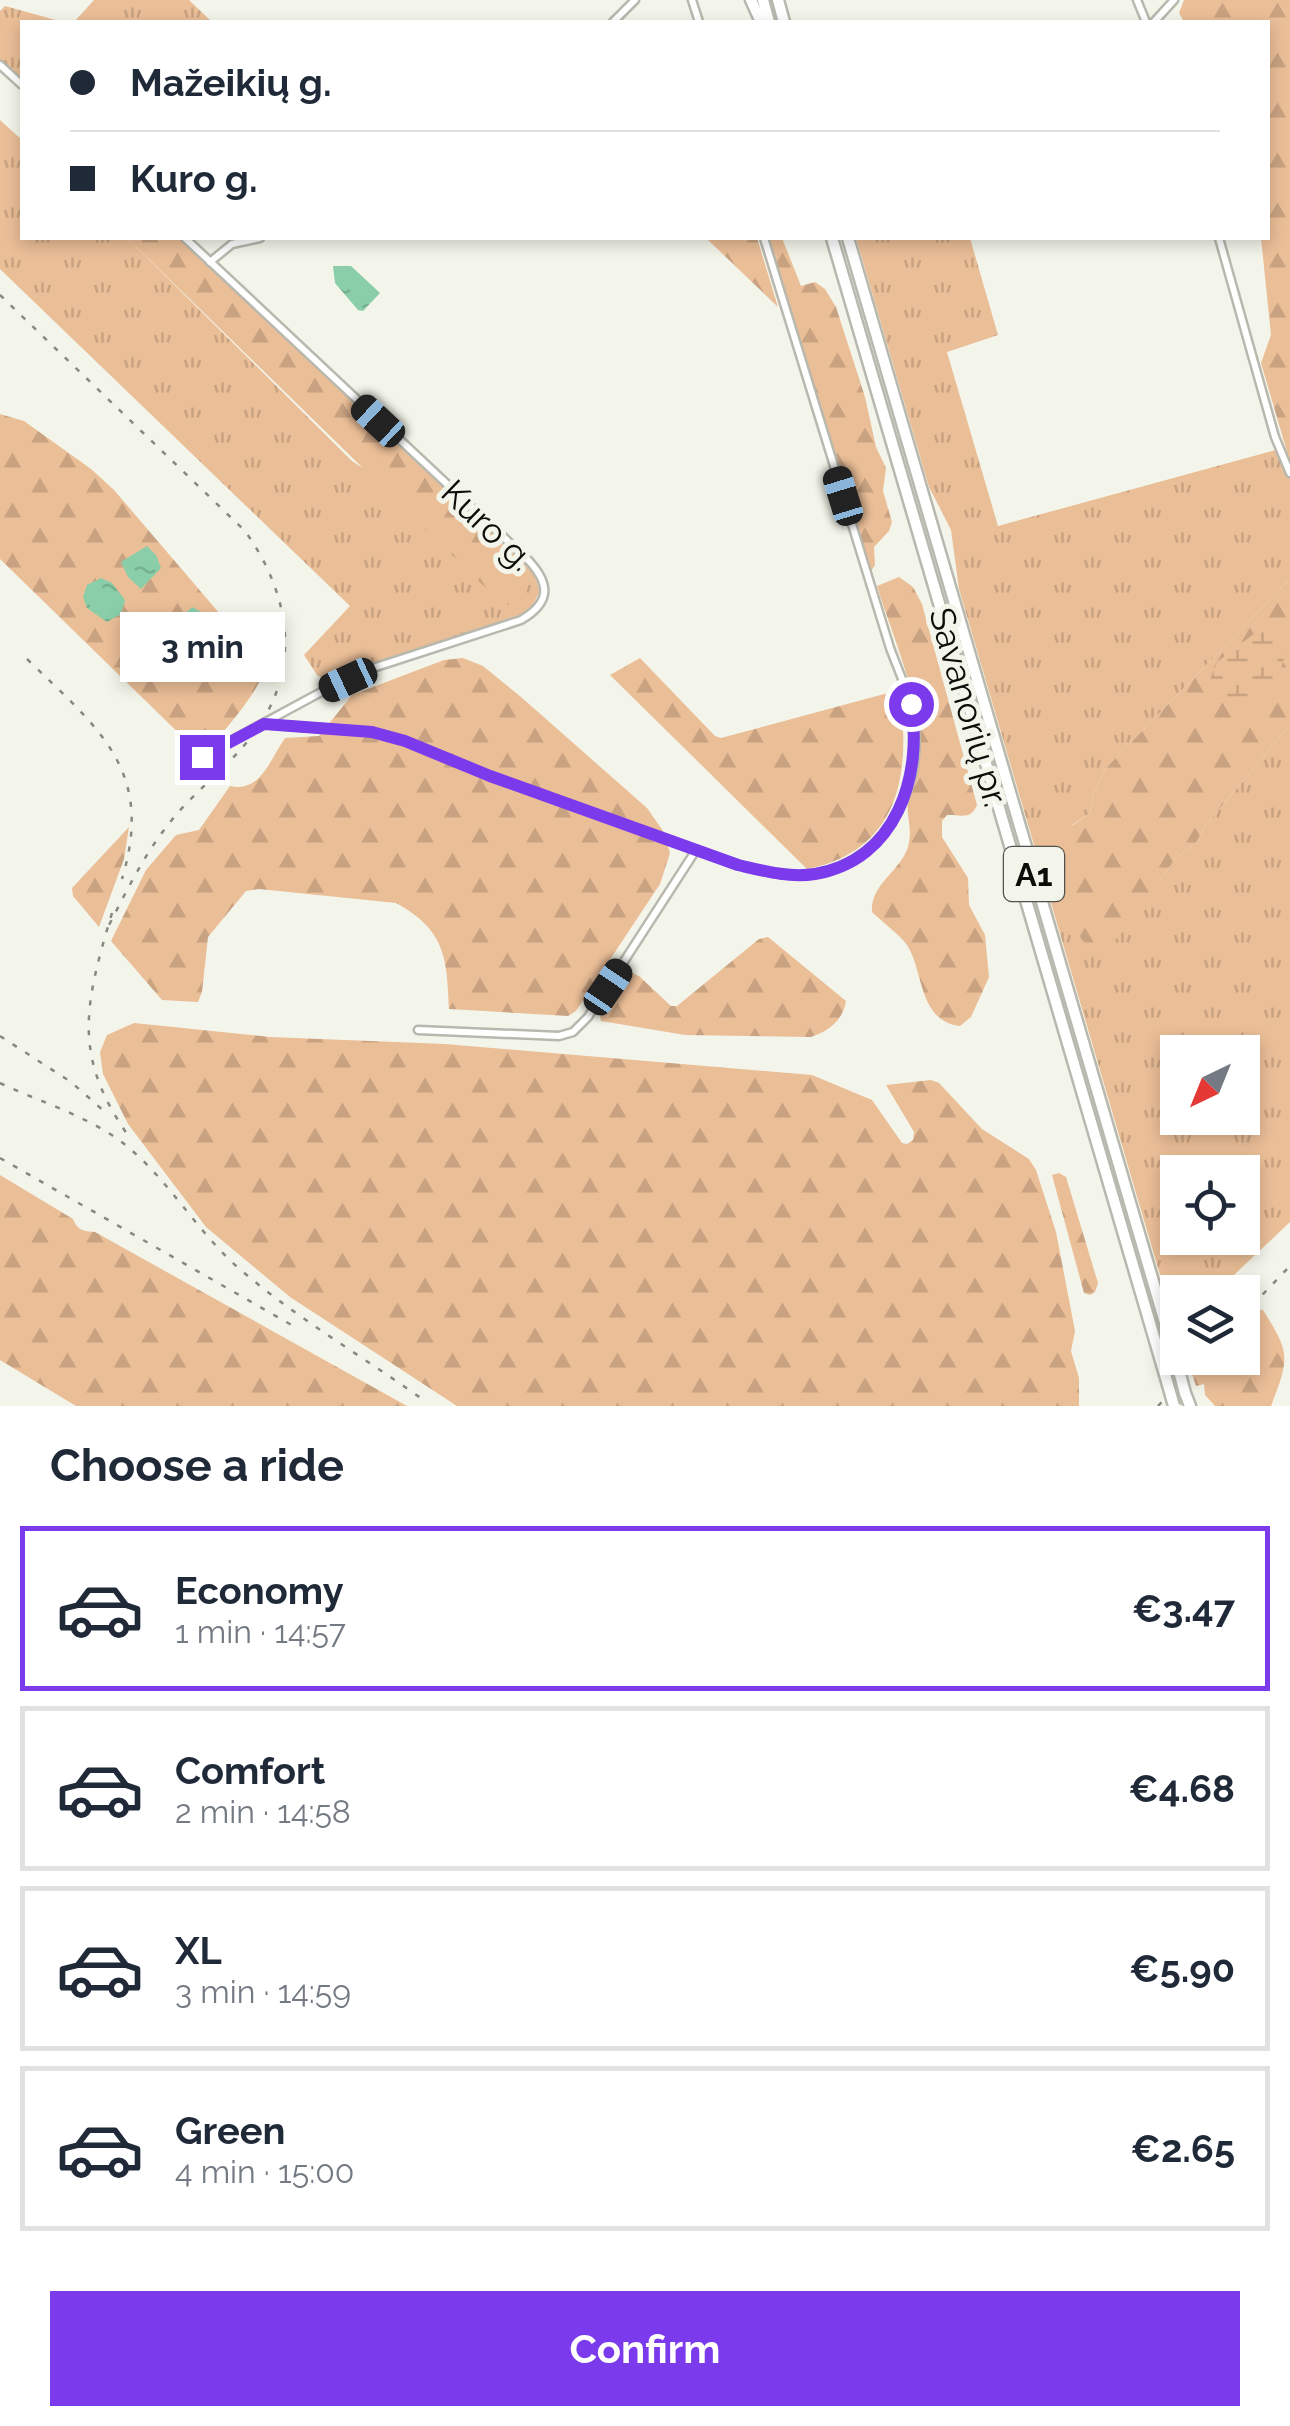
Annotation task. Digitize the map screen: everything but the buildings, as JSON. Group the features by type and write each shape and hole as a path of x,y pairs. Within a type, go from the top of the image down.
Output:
{"highway":[{"name":"Savanorių pr.","path":"833,240 1174,1406"},
{"name":"Savanorių pr.","path":"849,240 1190,1406"}],"street":[{"path":"615,20 635,0"},
{"path":"1158,20 1174,0"},
{"path":"0,65 20,83"},
{"name":"Kuro g.","path":"186,240 528,561 544,582 542,602 535,612 521,620 373,668 202,757"},
{"path":"210,262 232,244 251,240"},
{"path":"264,724 372,732 405,741 696,850 777,874 794,876 831,870 869,849 882,837 900,811 911,776 916,732 911,704 890,648 765,240"},
{"path":"1220,240 1275,437 1290,472"},
{"path":"418,1030 559,1036 573,1032 588,1017 696,850"}],"green space":[{"path":"94,0 189,0 210,20 76,20"},
{"path":"1184,0 1290,0 1290,462 1261,363 1271,335 1261,240 1270,240 1270,20 1183,20 1179,13"},
{"path":"5,6 56,20 20,20 20,79 0,61 0,11"},
{"path":"0,120 20,138 20,240 129,240 352,461 529,574 521,561 534,574 540,591 530,611 329,682 317,675 304,655 350,606 0,269"},
{"path":"129,240 181,240 521,561 529,574 527,591 518,605 508,605 491,593"},
{"path":"708,240 758,240 778,307"},
{"path":"769,240 783,240 801,286 815,282 825,289 836,307 865,397 876,447 886,468 883,491 892,522 874,547 875,565 870,573"},
{"path":"857,240 971,240 998,335 947,352 998,526 1283,448 1290,462 1290,579 1105,769 1090,813 1072,825 1052,826 1159,882 1175,859 1196,843 1205,826 1290,725 1290,1222 1260,1250 1260,1155 1160,1155 1160,1255 1255,1255 1234,1275 1160,1275 959,589 951,530 929,487"},
{"path":"0,414 24,421 114,490 220,614 245,633 266,657 263,674 223,732 194,748 0,559","holes":["184,615 211,627 184,661 165,674 137,658 135,644 158,620"]},
{"path":"899,577 913,587 922,604 977,805 968,815 947,815 942,821 942,837 968,878 969,905 985,935 989,977 971,1017 960,1026 936,1015 907,945 872,912 880,886 908,847 908,802 919,749 911,689 877,586"},
{"path":"1290,579 1290,725 1205,826 1196,843 1175,859 1159,882 1156,896 1105,951 1094,951 1081,939 1048,832 1052,825 1073,825 1090,813 1105,769"},
{"path":"1259,630 1278,632 1287,649 1276,684 1263,695 1231,699 1211,694 1208,685 1217,662"},
{"path":"463,658 483,666 521,697 647,808 663,831 670,853 660,884 576,1011 568,1016 449,1009 447,974 440,947 425,924 412,913 396,903 259,889 246,891 208,937 198,1002 162,1000 111,941 146,870 176,835 199,830 230,786 241,787 257,779 285,738 319,736 352,695 444,660"},
{"path":"640,658 721,738 899,690 903,720 900,778 893,804 880,826 862,845 838,860 807,869 610,675"},
{"path":"129,827 124,859 99,927 73,896 72,888"},
{"path":"768,937 846,1001 838,1019 824,1032 811,1037 685,1035 601,1021 600,1015 621,980 632,973 671,1006 677,1006 759,939"},
{"path":"134,1023 270,1037 445,1044 812,1075 872,1100 902,1143 907,1144 913,1140 914,1132 886,1085 931,1080 939,1083 982,1129 1029,1159 1036,1170 1056,1232 1075,1331 1071,1351 1079,1378 1079,1406 457,1406 290,1297 206,1227 128,1124 103,1074 100,1052 107,1035"},
{"path":"0,1175 73,1219 82,1230 95,1232 407,1406 76,1406 0,1360"},
{"path":"1052,1175 1066,1177 1098,1283 1090,1295 1084,1293"},
{"path":"1260,1310 1263,1310 1284,1356 1282,1376 1271,1406 1215,1406 1205,1395 1204,1384 1196,1386 1192,1375 1260,1375"}],"water":[{"path":"333,266 351,266 380,293 363,311 358,310 335,283"},
{"path":"147,546 161,568 141,589 128,577 121,562"},
{"path":"101,578 112,583 125,600 121,614 107,622 87,608 83,597 87,585"},
{"path":"192,607 203,613 211,627 201,644 162,675 137,658 135,644 145,632 161,621 182,617"}],"railway":[{"path":"0,295 245,531 273,581 281,607 284,660 268,712 242,748 162,833 108,927"},
{"path":"27,659 77,708 114,754 131,808 130,841 122,879"},
{"path":"112,913 90,1003 91,1055 111,1109 130,1138"},
{"path":"0,1036 71,1082 105,1112"},
{"path":"0,1083 79,1117 123,1143 155,1173 226,1256 263,1289 422,1399"},
{"path":"0,1158 295,1327"},
{"path":"1260,1297 1290,1266"},
{"path":"1158,1406 1188,1375"}],"route":[{"path":"202,757 264,724 372,732 738,865 794,876 831,870 850,861 882,837 900,811 914,760 916,732 911,704"}]}
